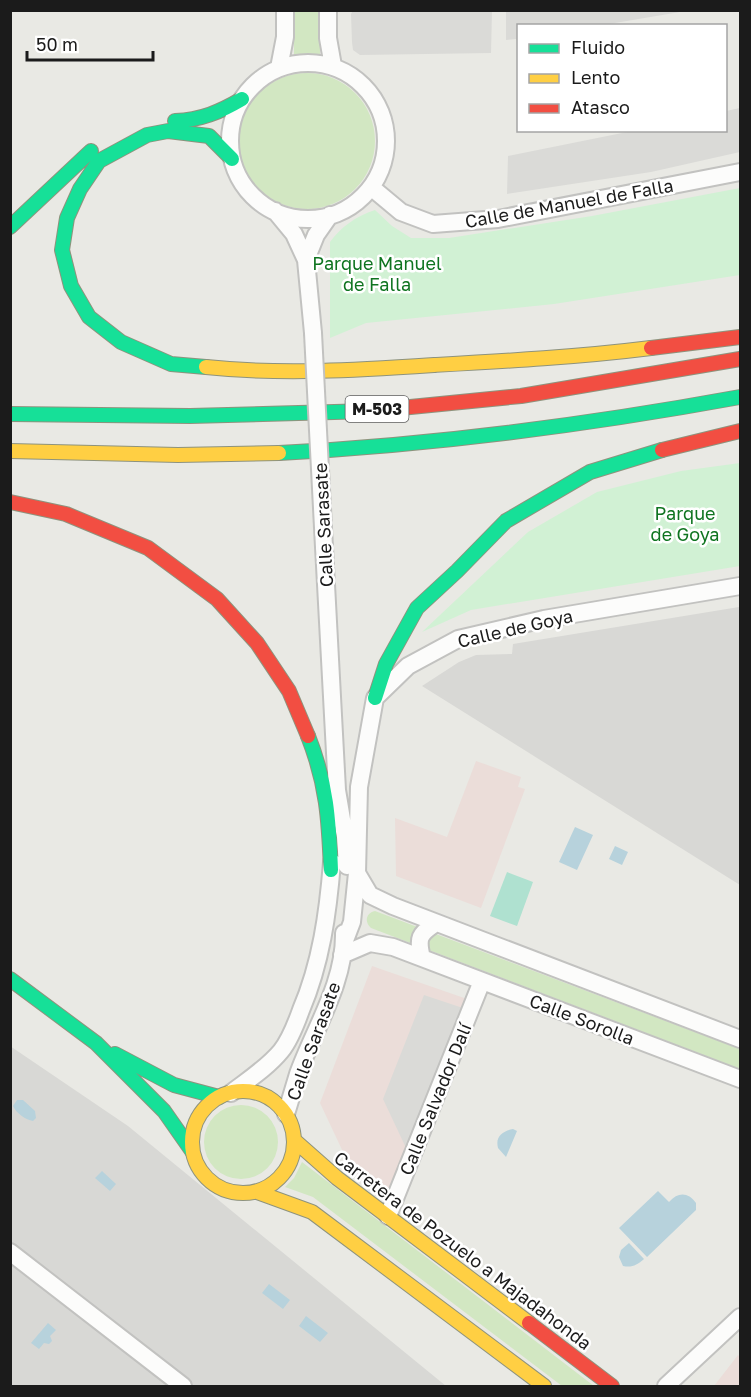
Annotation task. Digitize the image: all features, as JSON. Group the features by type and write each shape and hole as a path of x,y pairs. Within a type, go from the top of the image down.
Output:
{"main road":[{"path":"10,227 93,150 143,126 166,121 194,121 217,115 242,99"},
{"path":"232,159 209,136 168,131 147,135 99,161 80,189 67,218 62,250 71,286 89,317 121,342 171,364 233,370 355,369 584,356 741,336"},
{"name":"M-503","path":"10,414 141,417 246,416 352,411 488,400 632,380 741,359"},
{"name":"M-503","path":"10,451 134,455 246,454 359,448 490,436 636,416 741,397"},
{"path":"375,698 386,664 417,608 506,521 590,472 657,451 741,431"},
{"path":"10,502 66,514 148,548 217,599 257,643 289,690 318,761 329,811 331,870"},
{"path":"10,980 96,1043 174,1085 225,1095 247,1091 262,1095 276,1103 286,1114 292,1127 294,1140 292,1157 285,1173 272,1185 257,1192 243,1194 228,1192 215,1186 196,1164 192,1151 192,1135 197,1120 206,1107 225,1095"},
{"path":"96,1043 164,1112 192,1151"},
{"name":"Carretera de Pozuelo a Majadahonda","path":"294,1140 337,1178 612,1386"},
{"path":"257,1192 312,1212 544,1386"}],"street":[{"path":"279,68 285,37 285,10"},
{"path":"328,10 328,38 333,66"},
{"path":"306,62 333,66 355,78 373,96 384,118 386,144 382,166 371,187 346,209 312,219 275,212 248,190 238,175 232,159 231,128 242,99 258,81 279,68 306,62"},
{"name":"Calle de Manuel de Falla","path":"371,187 401,212 433,225 498,219 741,172"},
{"name":"Calle Sarasate","path":"275,212 294,234 306,260 313,333 337,790 346,855 343,949 333,992 298,1074 286,1114"},
{"name":"Calle Sarasate","path":"306,260 316,235 330,215"},
{"name":"Calle de Goya","path":"375,698 408,666 458,639 543,619 741,586"},
{"path":"343,949 352,922 357,873 359,787 375,698"},
{"name":"Calle Sarasate","path":"225,1095 266,1066 281,1051 293,1030 318,964 326,921 337,790"},
{"name":"Calle Sorolla","path":"357,873 370,895 393,906 741,1039"},
{"path":"422,958 418,944 423,932 436,923"},
{"name":"Calle Sorolla","path":"343,949 370,943 393,947 741,1079"},
{"name":"Calle Salvador Dalí","path":"388,1216 482,981"},
{"path":"10,1252 183,1386"},
{"path":"666,1386 741,1317"}],"shaded area":[{"path":"353,10 492,11 491,53 360,55 353,50 351,14"},
{"path":"506,10 686,11 609,24 517,24 517,40 506,40"},
{"path":"740,108 740,152 651,172 507,194 508,156 627,132 727,132 727,111"},
{"path":"739,607 740,885 422,686 459,662 476,655 512,654 513,644"},
{"path":"476,761 521,777 518,787 525,789 481,908 396,876 395,818 447,837"},
{"path":"372,966 467,999 391,1191 381,1193 352,1171 320,1103"},
{"path":"424,995 463,1008 407,1150 383,1099"},
{"path":"10,1046 128,1126 446,1386 11,1386"},
{"path":"738,1355 740,1357 740,1386 714,1386"}],"green space":[{"path":"294,11 320,11 320,54 294,55"},
{"path":"307,73 333,78 355,93 370,115 375,141 370,167 355,189 333,204 307,209 281,204 259,189 244,167 239,141 244,115 259,93 281,78"},
{"name":"Parque Manuel de Falla","path":"740,188 740,275 554,304 366,323 330,338 330,242 350,223 368,212 375,210 392,226 411,238 449,238 592,216"},
{"name":"Parque de Goya","path":"740,463 740,566 471,610 422,632 528,532 597,492 681,471"},
{"path":"507,872 533,882 517,926 490,916"},
{"path":"375,911 740,1049 740,1069 371,928 367,923 367,918"},
{"path":"241,1105 262,1111 272,1121 278,1142 272,1163 262,1173 241,1179 220,1173 210,1163 204,1142 210,1121 220,1111"},
{"path":"302,1162 594,1386 562,1386 313,1197 285,1187 294,1178"}],"water":[{"path":"575,827 593,835 577,870 559,862"},
{"path":"615,846 628,852 622,865 609,859"},
{"path":"17,1100 23,1100 35,1111 36,1118 33,1121 14,1109 13,1106"},
{"path":"513,1129 517,1131 506,1157 498,1148 498,1140 503,1133"},
{"path":"102,1171 116,1184 110,1191 95,1178"},
{"path":"658,1191 669,1202 679,1195 690,1197 696,1203 696,1210 647,1257 619,1228"},
{"path":"629,1243 644,1259 629,1267 623,1266 619,1257 621,1250"},
{"path":"269,1284 290,1300 283,1309 262,1293"},
{"path":"306,1316 328,1333 320,1342 299,1326"},
{"path":"48,1323 56,1330 50,1336 52,1341 49,1344 44,1343 39,1349 31,1343"}],"traffic: fast":[{"path":"175,121 210,115 242,99"},
{"path":"206,367 171,364 121,342 89,317 71,286 62,250 67,218 80,189 99,161 147,135 168,131 209,136 232,159"},
{"path":"10,227 91,151"},
{"path":"279,453 453,439 625,416 740,397"},
{"path":"10,414 190,416 370,411"},
{"path":"375,698 386,664 417,608 506,521 590,472 662,450"},
{"path":"308,736 326,802 331,870"},
{"path":"10,979 96,1043 164,1111 192,1151"},
{"path":"115,1054 174,1085 219,1097"}],"traffic: slow":[{"path":"206,367 263,371 348,370 542,358 651,348"},
{"path":"10,451 178,455 279,453"},
{"path":"243,1091 263,1095 279,1106 290,1122 294,1142 290,1162 279,1178 263,1189 243,1193 223,1189 207,1178 196,1162 192,1142 196,1122 207,1106 223,1095 243,1091"},
{"path":"294,1140 337,1178 529,1323"},
{"path":"257,1192 312,1212 544,1386"}],"traffic: jam":[{"path":"651,348 740,337"},
{"path":"370,411 521,396 740,359"},
{"path":"662,450 740,431"},
{"path":"10,502 66,514 148,548 217,599 257,643 289,691 308,736"},
{"path":"529,1323 612,1386"}]}
